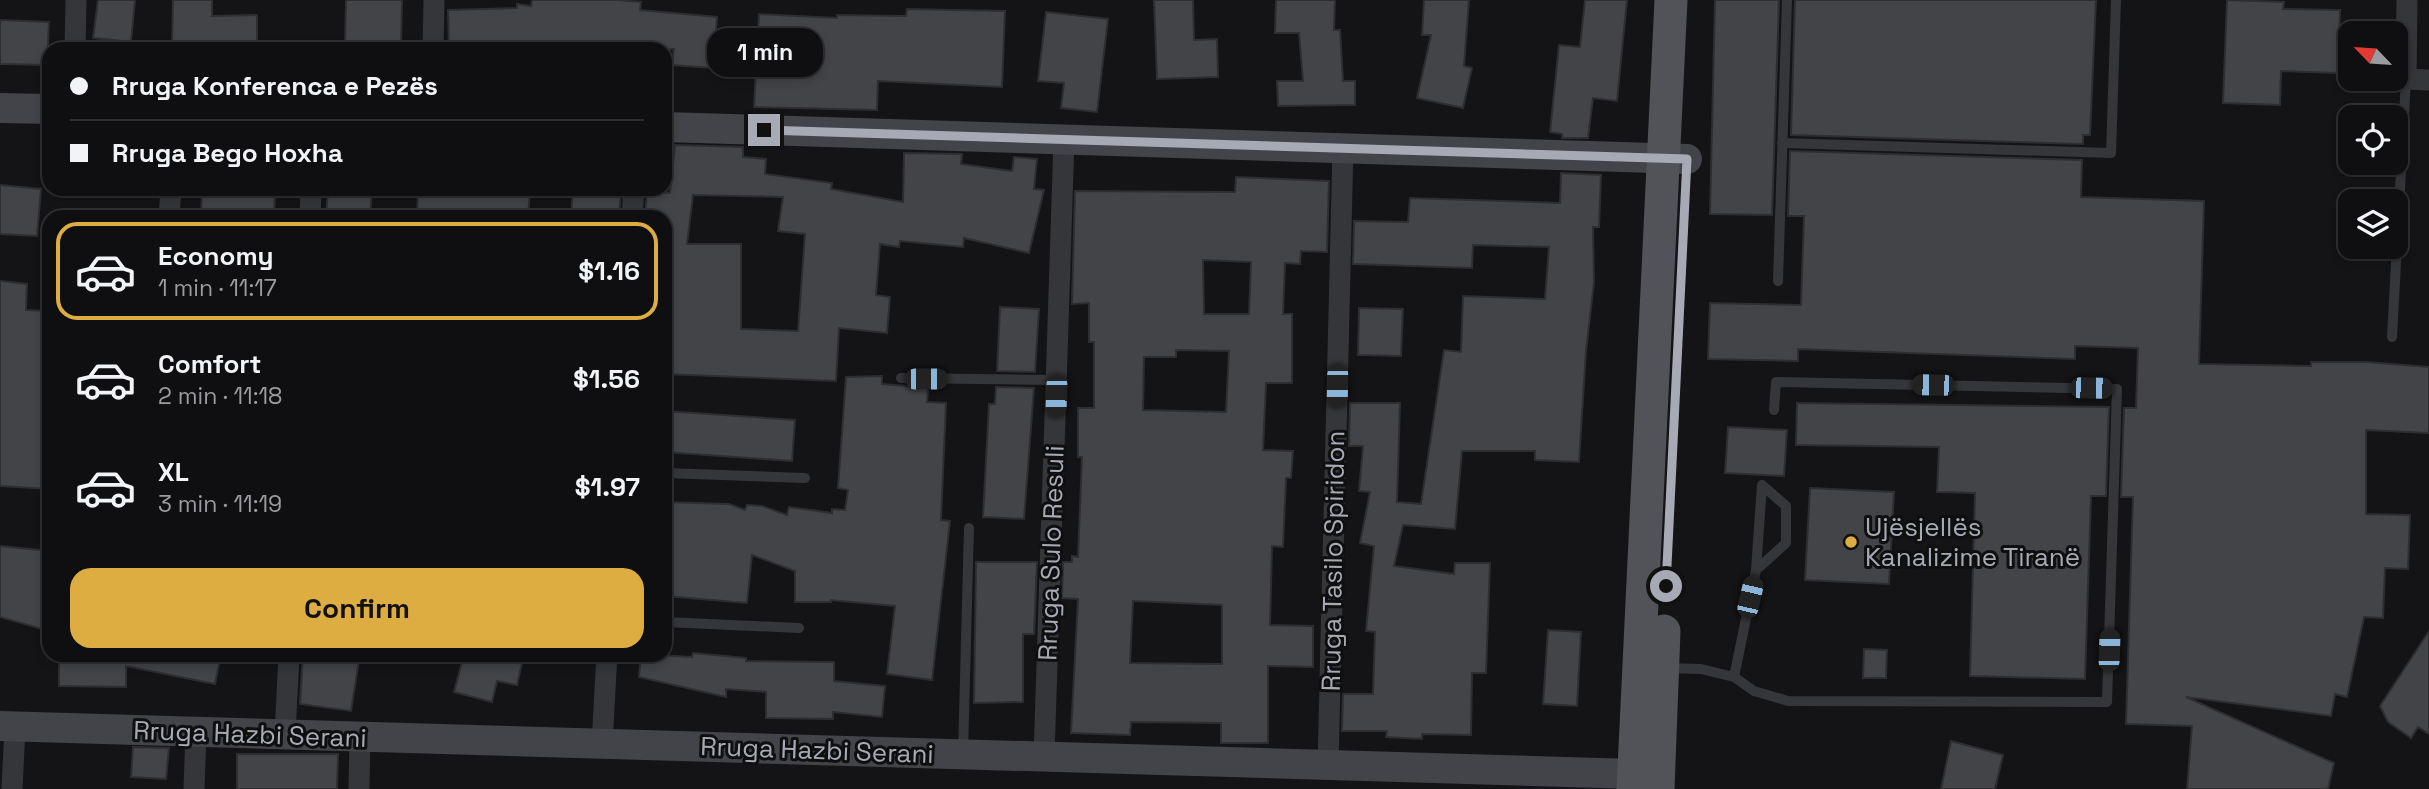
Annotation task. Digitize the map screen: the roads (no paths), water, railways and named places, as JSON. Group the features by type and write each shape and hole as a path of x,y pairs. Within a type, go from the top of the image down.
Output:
{"main road":[{"path":"1641,784 1662,668 1676,158 1671,0"},
{"path":"1641,784 1676,158 1694,0"}],"street":[{"path":"75,42 76,0"},
{"path":"433,42 434,0"},
{"path":"2407,0 2407,21"},
{"path":"2408,79 2429,80"},
{"path":"0,107 42,109"},
{"path":"672,127 1676,158"},
{"name":"Rruga Sulo Resuli","path":"1044,757 1064,139"},
{"name":"Rruga Tasilo Spiridon","path":"1328,765 1343,147"},
{"path":"285,735 289,662"},
{"path":"602,744 607,662"},
{"path":"7,726 12,789"},
{"name":"Rruga Hazbi Serani","path":"7,726 1328,765 1641,784"},
{"path":"194,789 196,732"},
{"path":"359,789 360,737"}],"lane":[{"path":"1777,281 1787,0"},
{"path":"1782,143 2111,153 2116,0"},
{"path":"2392,337 2405,91"},
{"path":"901,378 1056,380"},
{"path":"1662,668 1701,669 1734,677 1754,691 1788,701 2107,702 2117,389 1776,382 1774,410"},
{"path":"672,473 805,478"},
{"path":"1734,677 1756,570 1762,485 1786,506 1786,543 1756,570"},
{"path":"963,755 969,528"},
{"path":"672,622 799,628"}],"place":[{"name":"Ujësjellës Kanalizime Tiranë","path":"1851,542"}]}
